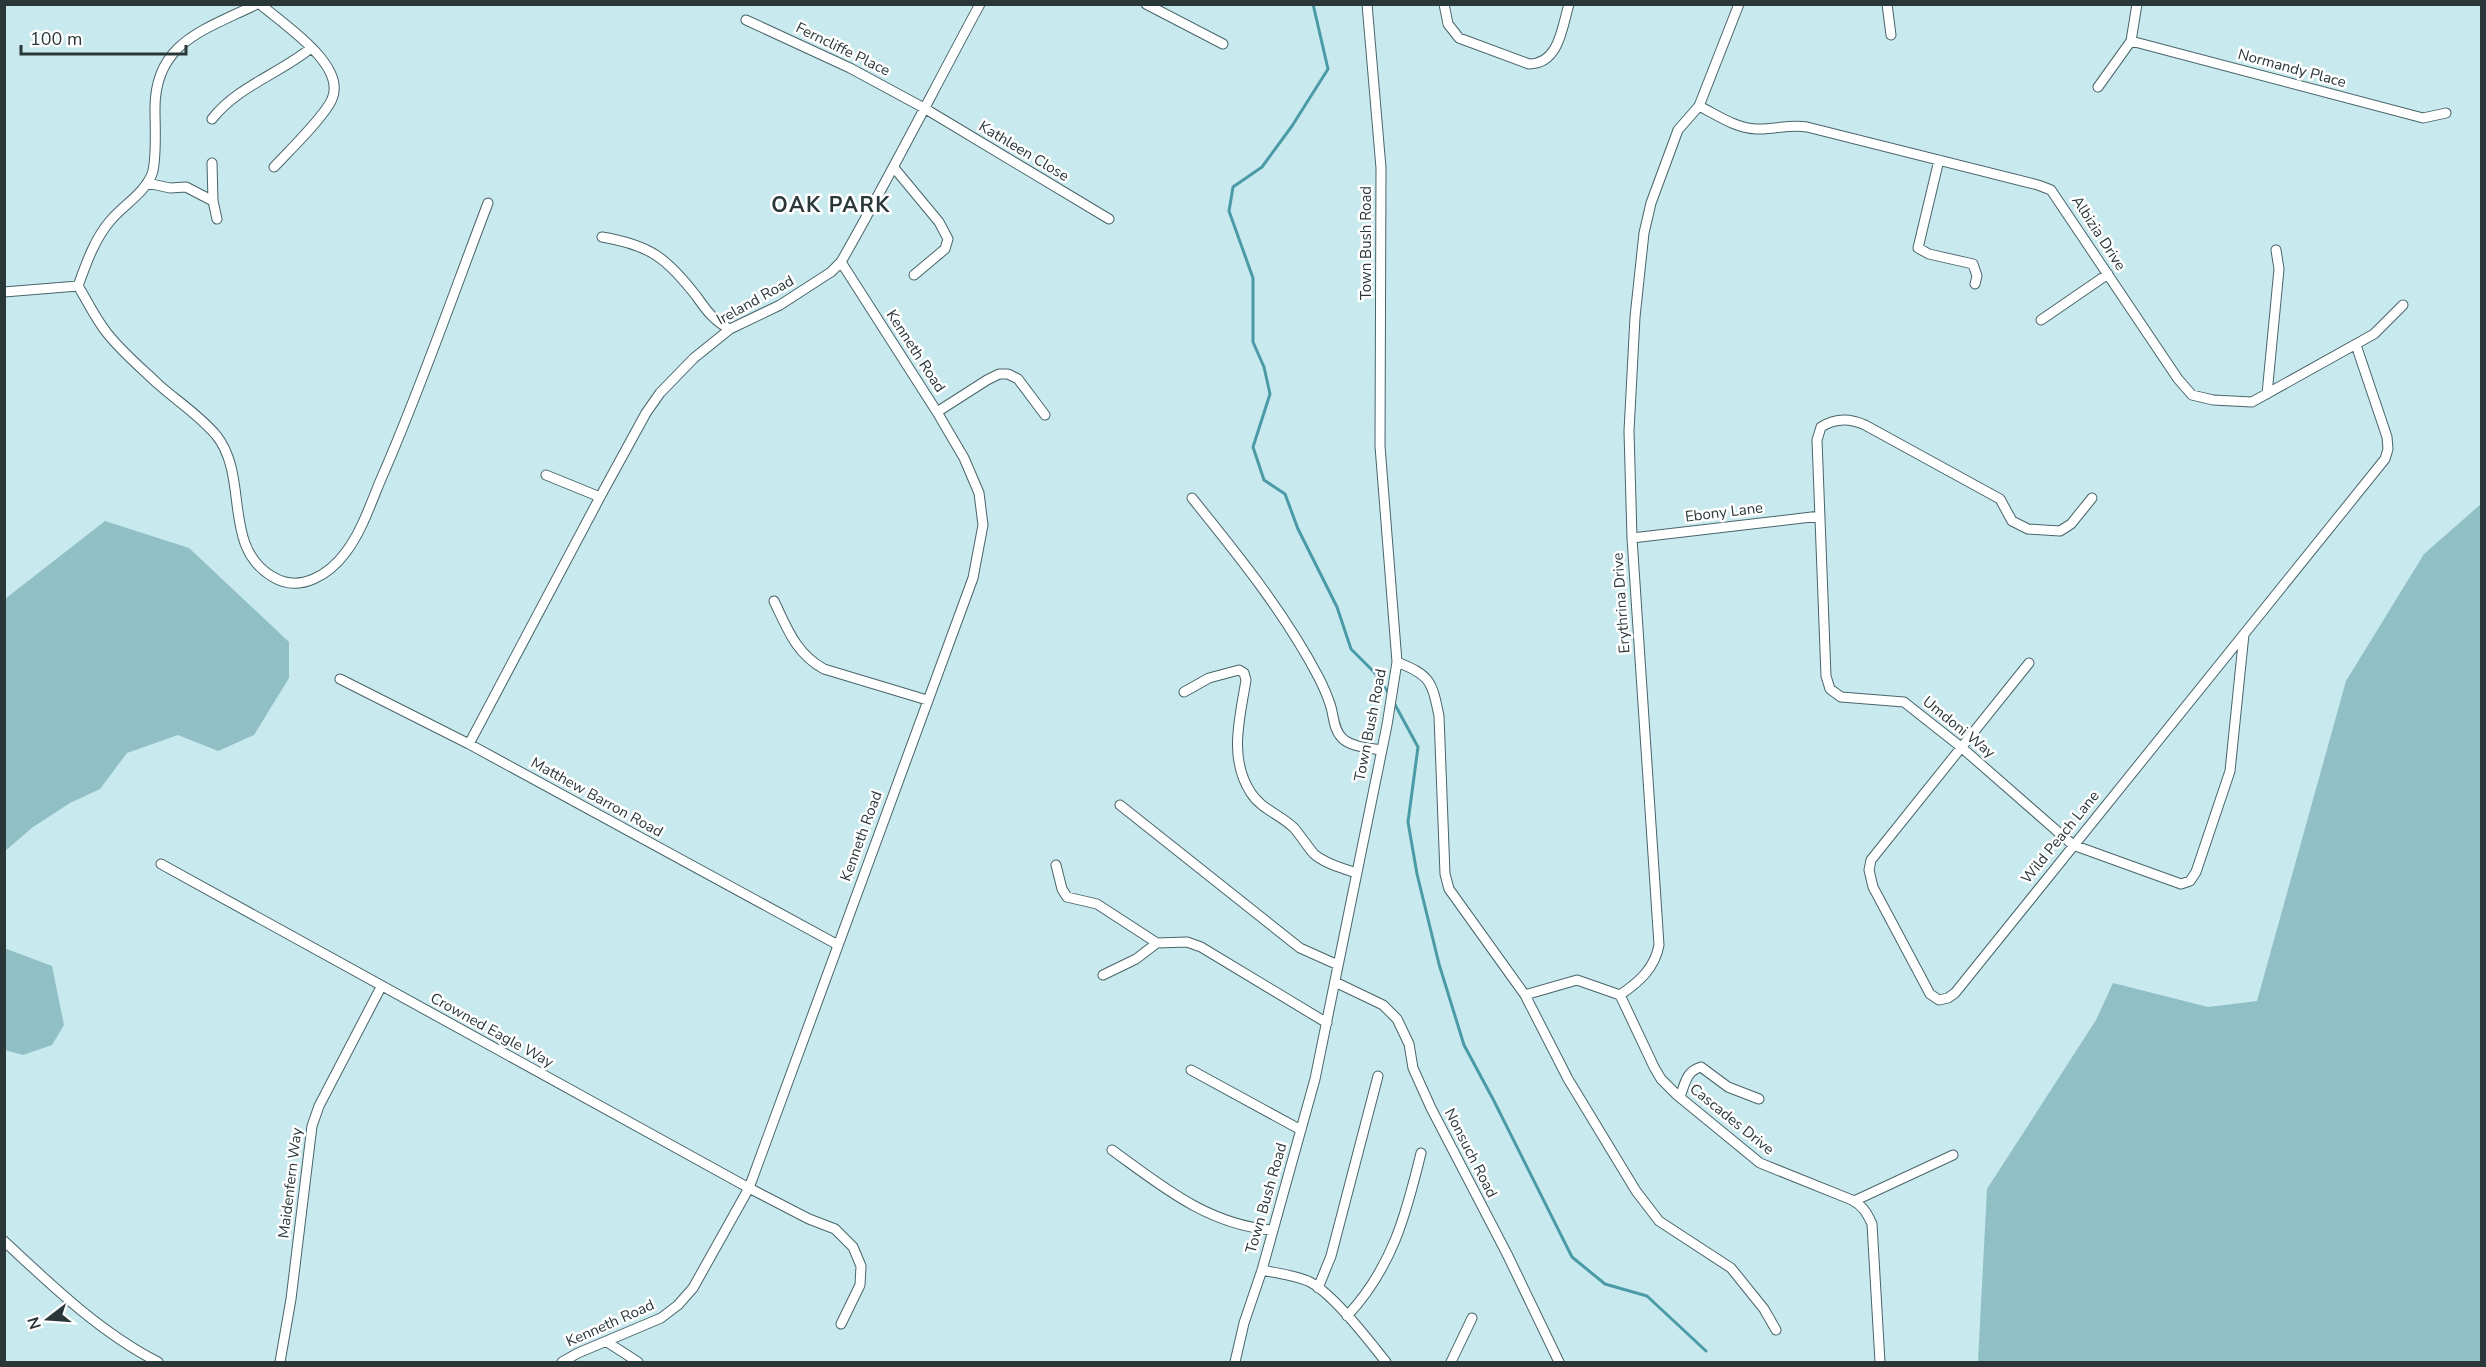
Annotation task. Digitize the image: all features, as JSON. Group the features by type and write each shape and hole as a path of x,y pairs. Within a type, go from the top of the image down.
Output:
{"street":[{"path":"274,167 332,100 335,88 328,66 311,48 259,4 182,43 168,60 155,89 153,172 141,192 109,222 91,252 78,286 92,313 108,334 159,385 217,436 233,475 242,540 258,566 272,577 293,583 308,582 336,564 355,536 418,391 488,203"},
{"name":"Ireland Road","path":"469,744 646,413 660,393 694,358 730,329 780,305 831,272 841,262 895,169 924,108 980,4"},
{"path":"1146,4 1223,44"},
{"name":"Town Bush Road","path":"1235,1362 1244,1323 1262,1270 1271,1230 1302,1130 1328,1023 1356,873 1388,725 1397,662 1380,446 1381,168 1367,4"},
{"path":"1444,4 1448,24 1459,38 1529,64 1538,64 1554,53 1569,4"},
{"name":"Erythrina Drive","path":"1620,995 1652,966 1659,945 1632,538 1629,430 1635,317 1644,233 1651,203 1678,130 1699,106 1739,4"},
{"path":"1887,4 1891,35"},
{"path":"2098,87 2131,41 2137,4"},
{"name":"Ferncliffe Place","path":"746,20 813,49 924,108"},
{"name":"Normandy Place","path":"2131,41 2423,118 2446,113"},
{"path":"212,119 232,98 311,48"},
{"name":"Albizia Drive","path":"1699,106 1746,128 1799,125 2051,190 2178,380 2192,395 2213,400 2252,402 2374,334 2403,305"},
{"name":"Kathleen Close","path":"924,108 1109,219"},
{"path":"1939,160 1918,248 1929,254 1973,264 1977,276 1975,284"},
{"path":"212,163 213,201 217,219"},
{"path":"895,169 939,222 948,239 945,249 914,275"},
{"path":"147,183 170,188 186,188 213,201"},
{"path":"602,237 631,241 656,254 682,279 712,317 730,329"},
{"path":"2267,394 2279,269 2276,250"},
{"name":"Kenneth Road","path":"561,1362 661,1318 686,1297 749,1188 973,578 983,525 979,493 964,458 937,412 841,262"},
{"path":"2041,320 2109,274"},
{"path":"4,292 78,286"},
{"name":"Wild Peach Lane","path":"2029,663 1875,854 1869,870 1873,886 1930,994 1939,1000 1955,993 2387,453 2387,437 2356,345"},
{"path":"937,412 987,380 999,374 1008,374 1018,379 1045,415"},
{"name":"Umdoni Way","path":"2092,498 2071,524 2060,531 2028,529 2012,521 2000,499 1980,486 1865,425 1853,420 1836,420 1821,427 1816,440 1826,676 1830,689 1841,697 1904,702 1961,747 2073,845 2181,884 2193,877 2230,771 2244,634"},
{"path":"546,475 600,497"},
{"path":"1192,498 1232,546 1285,621 1320,679 1330,703 1335,728 1342,739 1353,744 1381,750"},
{"name":"Ebony Lane","path":"1632,538 1820,516"},
{"path":"774,601 793,641 804,656 815,664 824,669 927,700"},
{"path":"1397,662 1421,672 1435,696 1439,716 1445,874 1449,889 1525,995 1568,1079 1636,1191 1659,1221 1731,1268 1764,1309 1776,1330"},
{"path":"1184,692 1209,678 1239,670 1244,673 1246,680 1236,741 1237,753 1251,793 1263,806 1293,828 1315,855 1356,873"},
{"name":"Matthew Barron Road","path":"340,679 469,744 838,945"},
{"path":"1120,805 1300,948 1338,965"},
{"name":"Crowned Eagle Way","path":"161,864 749,1188 809,1219 835,1229 853,1247 861,1266 860,1285 841,1324"},
{"path":"1056,865 1062,889 1067,897 1097,904 1157,943 1187,942 1201,947 1328,1023"},
{"path":"1103,975 1136,959 1157,943"},
{"path":"1525,995 1577,981 1620,995"},
{"name":"Nonsuch Road","path":"1335,982 1383,1005 1397,1019 1408,1044 1413,1068 1431,1108 1507,1254 1559,1362"},
{"name":"Maidenfern Way","path":"280,1362 291,1299 312,1126 319,1106 381,987"},
{"name":"Cascades Drive","path":"1620,995 1661,1079 1680,1097 1760,1163 1861,1205 1872,1224 1880,1362"},
{"path":"1680,1097 1688,1074 1701,1067 1728,1087 1759,1099"},
{"path":"1191,1070 1302,1130"},
{"path":"1318,1288 1331,1256 1378,1076"},
{"path":"1112,1150 1203,1212 1247,1228 1271,1230"},
{"path":"1347,1316 1374,1285 1385,1266 1407,1210 1420,1153"},
{"path":"1854,1201 1953,1155"},
{"path":"4,1241 45,1279 94,1319 143,1355 158,1362"},
{"path":"1262,1270 1308,1281 1318,1288 1347,1316 1386,1362"},
{"path":"1451,1362 1472,1318"},
{"path":"607,1342 638,1362"}],"shaded area":[{"path":"2481,504 2481,1362 1978,1362 1987,1189 2096,1020 2113,983 2208,1007 2257,1001 2346,681 2424,554"},
{"path":"105,521 189,548 289,642 289,678 254,735 218,751 178,735 127,753 100,789 70,803 33,827 5,851 5,599"},
{"path":"4,948 52,966 64,1025 52,1045 23,1055 5,1050"}],"waterway":[{"path":"1313,4 1328,69 1292,126 1262,167 1233,187 1229,211 1253,278 1253,342 1264,367 1270,394 1253,447 1264,480 1285,494 1298,529 1337,607 1351,649 1374,672 1390,695"},
{"path":"1393,701 1418,747 1408,822 1417,874 1439,964 1464,1045 1572,1257 1605,1284 1647,1296 1706,1351"}],"district":[{"name":"OAK PARK","path":"831,205"}]}
